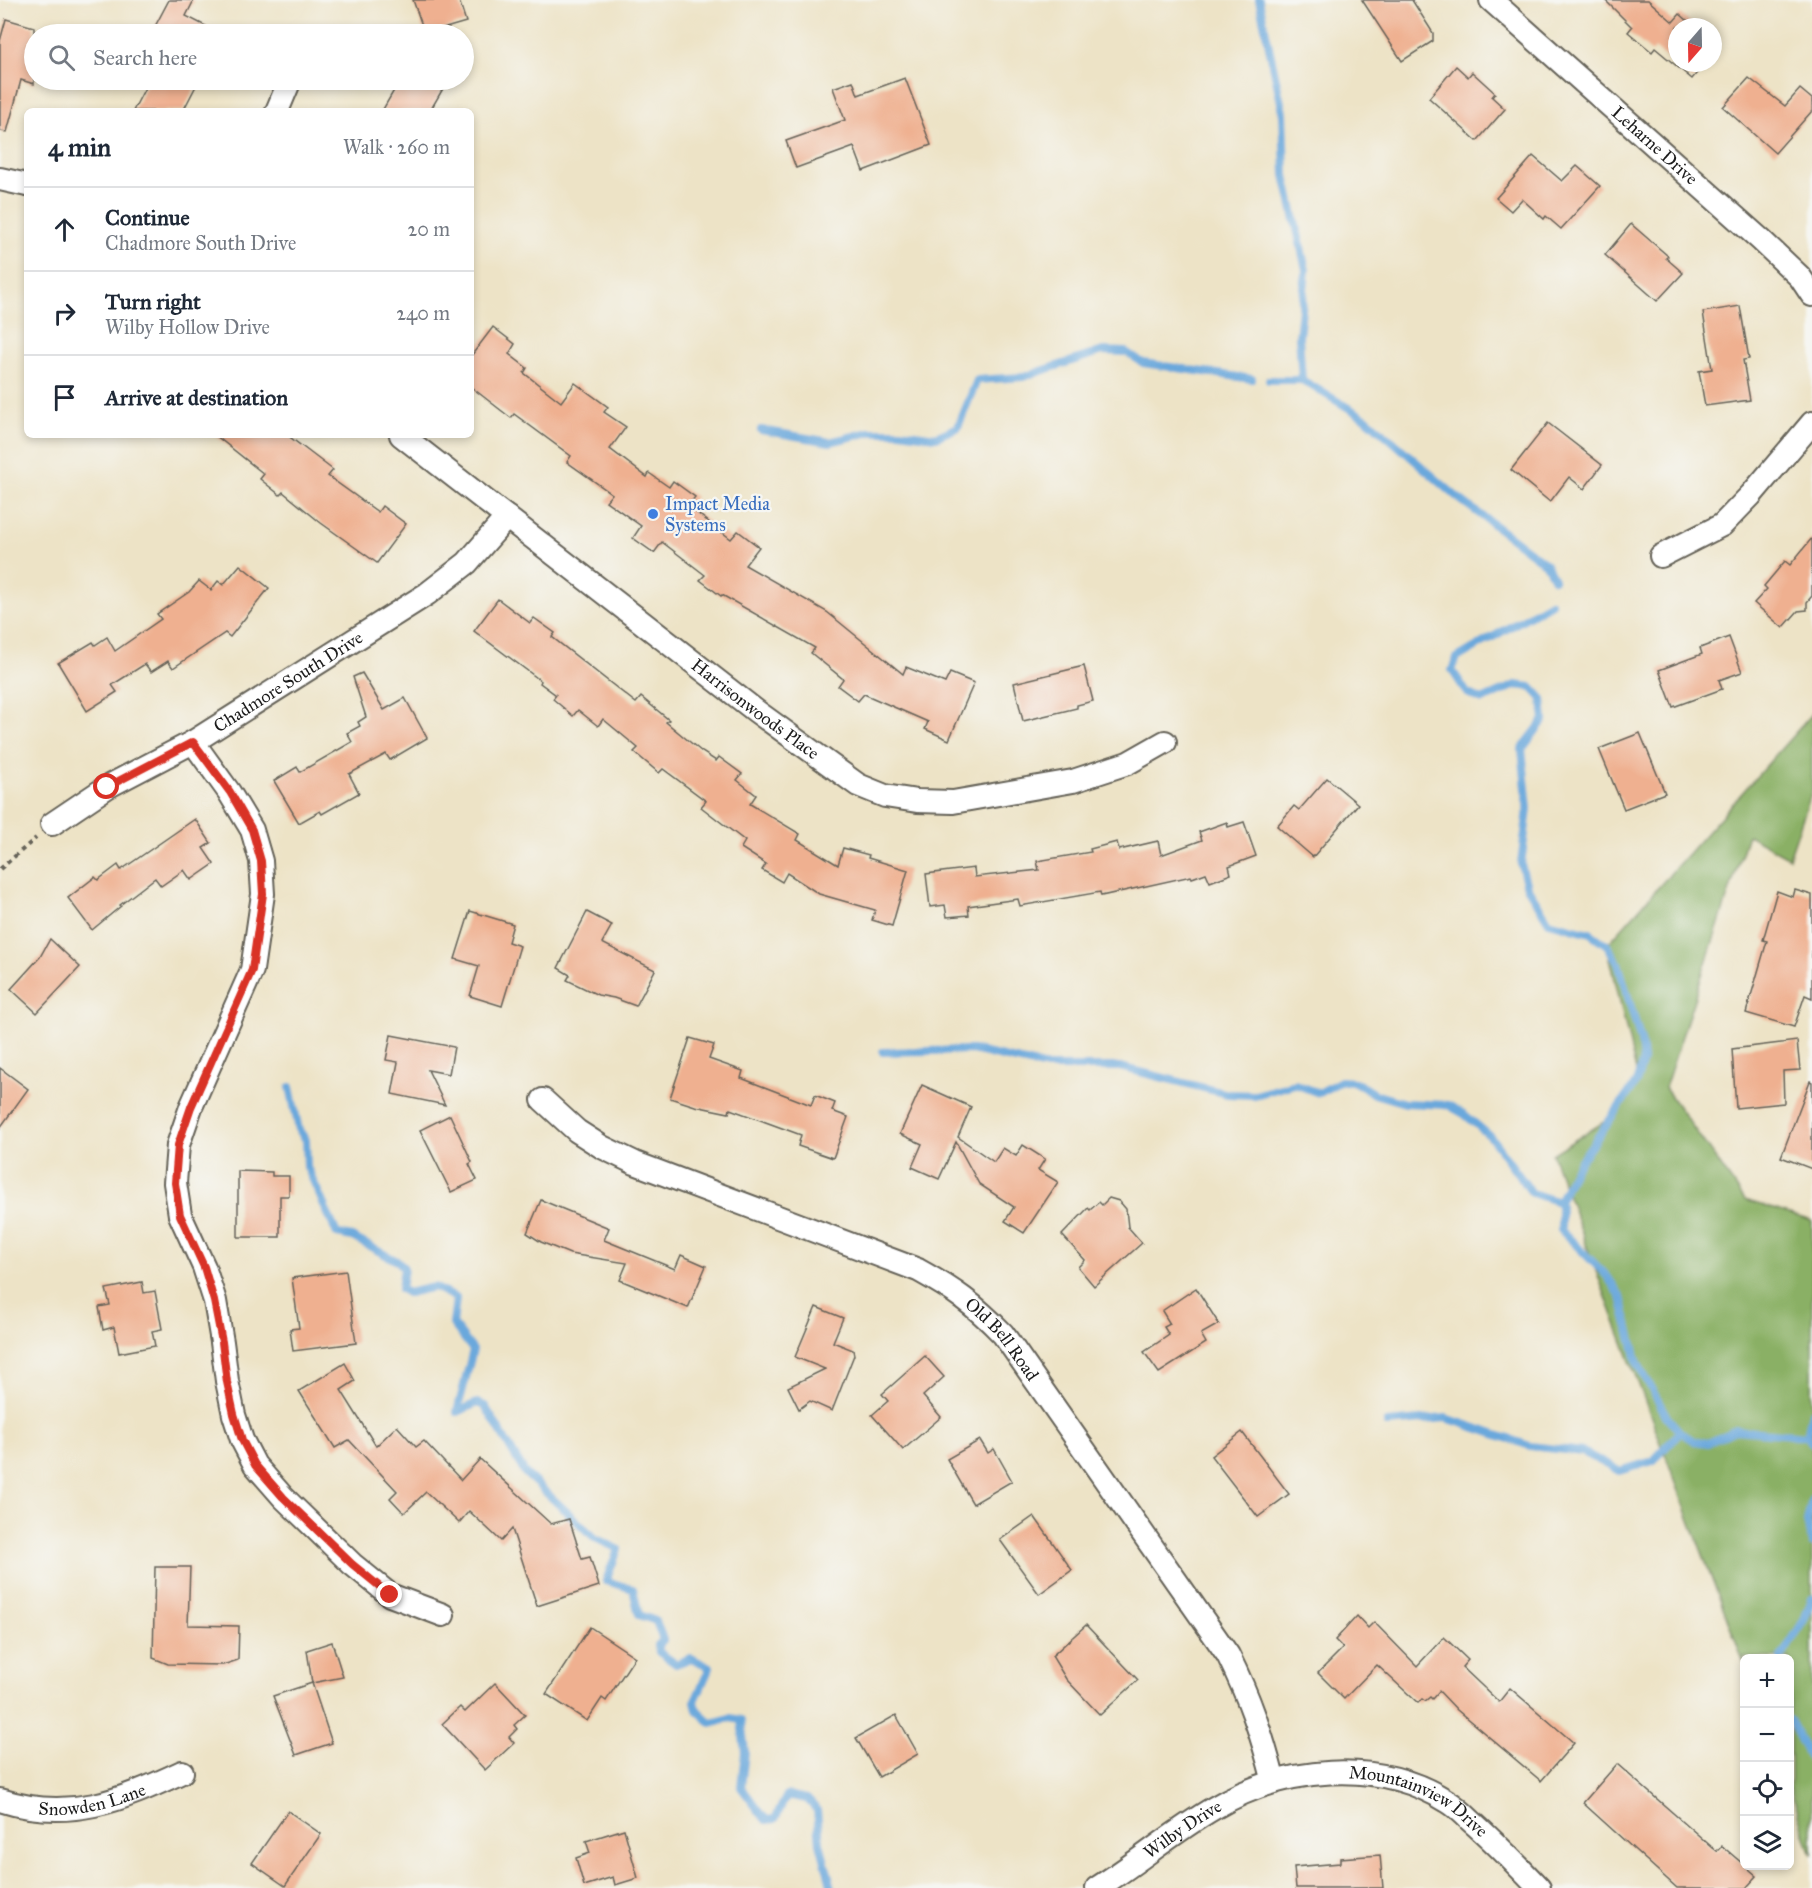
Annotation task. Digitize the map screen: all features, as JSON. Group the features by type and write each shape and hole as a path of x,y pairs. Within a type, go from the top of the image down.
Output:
{"street":[{"name":"Leharne Drive","path":"1491,0 1761,240 1800,277 1812,295"},
{"path":"278,108 286,90"},
{"path":"0,179 24,184"},
{"path":"1661,556 1722,525 1812,423"},
{"name":"Harrisonwoods Place","path":"405,438 775,724 858,785 885,796 917,801 953,802 1073,781 1128,763 1165,742"},
{"name":"Chadmore South Drive","path":"52,824 107,787 193,742 427,594 466,563 507,517"},
{"path":"193,742 230,792 252,830 261,861 263,894 252,970 191,1107 178,1145 175,1183 180,1215 204,1267 214,1301 234,1414 242,1440 255,1465 283,1497 345,1557 390,1595 443,1615"},
{"name":"Old Bell Road","path":"543,1100 577,1131 610,1151 646,1167 918,1270 955,1291 980,1310 1003,1334 1228,1655 1244,1687 1260,1729 1274,1782"},
{"name":"Snowden Lane","path":"0,1800 44,1810 69,1810 137,1793 183,1772"},
{"name":"Mountainview Drive","path":"1274,1782 1310,1774 1337,1773 1373,1775 1408,1782 1450,1802 1501,1847 1539,1888"},
{"name":"Wilby Drive","path":"1097,1888 1214,1808 1274,1782"}],"path":[{"path":"0,869 52,824"}],"green space":[{"path":"1812,714 1812,791 1789,858 1748,835 1665,1088 1745,1200 1812,1221 1812,1855 1794,1799 1794,1654 1740,1654 1552,1154 1612,1117 1637,1076 1607,945"}],"building":[{"path":"169,0 194,0 186,16 202,24 156,24"},
{"path":"413,0 459,0 466,22 459,24 421,24"},
{"path":"1362,0 1412,0 1433,33 1433,41 1402,61"},
{"path":"1605,0 1648,0 1668,18 1668,59 1655,48 1652,52 1628,32 1632,27"},
{"path":"6,19 24,24 24,81 21,80 7,132 0,131 0,41"},
{"path":"1456,66 1468,77 1472,72 1495,93 1492,97 1505,109 1477,141 1429,98"},
{"path":"1684,72 1698,72 1692,79"},
{"path":"905,78 931,145 863,171 854,147 796,168 786,141 845,120 833,88 853,81 858,95"},
{"path":"1749,78 1785,106 1800,89 1812,99 1812,111 1775,153 1723,107"},
{"path":"144,90 194,90 185,108 135,108"},
{"path":"394,90 442,90 432,108 384,108"},
{"path":"1533,156 1562,181 1577,166 1600,186 1561,229 1546,216 1544,219 1522,199 1511,211 1496,198"},
{"path":"1631,224 1668,256 1666,258 1683,273 1657,301 1605,255"},
{"path":"1740,306 1749,359 1743,360 1750,400 1705,406 1699,371 1712,369 1703,312"},
{"path":"493,327 515,344 509,354 527,368 524,373 561,402 575,383 608,407 604,412 626,427 610,449 647,477 649,473 669,487 673,481 695,497 688,506 731,539 738,531 759,547 745,565 827,612 903,674 906,667 945,683 950,673 974,683 949,740 925,729 928,722 864,694 858,701 838,686 843,679 811,653 815,648 721,596 700,580 705,575 662,542 654,553 633,538 641,526 606,501 612,494 567,462 571,456 514,414 511,418 474,389 474,352"},
{"path":"1548,423 1602,465 1584,489 1569,477 1550,502 1511,470"},
{"path":"219,438 291,438 333,470 328,476 378,512 382,506 406,524 377,563 321,523 283,492 280,495 260,479 264,474"},
{"path":"1812,538 1812,596 1807,602 1807,610 1798,611 1783,628 1754,603 1767,589 1764,586 1785,561 1790,565"},
{"path":"240,565 269,588 230,637 225,633 173,668 168,661 151,672 145,664 112,685 117,692 87,711 58,663 93,642 95,645 107,637 115,651 161,619 157,614 189,592 199,581 211,590 218,581 223,585"},
{"path":"498,599 530,623 534,618 555,633 552,637 636,703 641,697 669,720 666,722 702,752 716,761 719,757 742,774 737,780 756,795 750,804 800,834 797,840 838,865 843,848 908,870 892,926 872,920 875,910 819,894 787,873 782,882 762,870 766,864 741,848 745,841 701,807 706,801 663,769 659,773 634,752 638,748 603,719 598,726 578,710 573,716 553,699 556,695 540,683 541,681 474,631"},
{"path":"1729,637 1742,672 1719,680 1722,689 1673,707 1659,670 1702,654 1700,648"},
{"path":"1084,666 1093,701 1077,705 1077,708 1023,721 1014,683"},
{"path":"362,673 384,710 405,698 427,738 390,760 386,754 349,774 359,793 322,814 320,811 299,823 274,781 297,767 300,772 352,742 347,733 360,726 358,722 366,717 353,677"},
{"path":"1640,733 1665,793 1624,809 1599,749"},
{"path":"1327,778 1358,804 1313,857 1277,826 1294,806 1299,810"},
{"path":"195,819 211,843 203,848 214,864 191,880 184,870 161,886 155,878 92,930 68,898 95,877 98,880 118,865 121,870"},
{"path":"1227,822 1228,827 1244,822 1256,856 1229,866 1231,874 1210,882 1206,873 1192,878 1191,876 1101,896 1100,892 1020,906 1018,899 968,906 969,915 947,917 945,905 930,907 926,874 974,868 975,877 1039,870 1037,861 1091,852 1090,849 1117,842 1119,850 1158,841 1161,855 1202,840 1199,832"},
{"path":"1795,890 1812,895 1812,998 1805,995 1794,1027 1746,1013 1767,941 1763,940 1777,891 1793,897"},
{"path":"470,911 513,924 508,942 520,946 502,1006 470,996 479,966 455,959"},
{"path":"587,912 612,925 602,943 655,970 636,1006 598,995 567,980 570,975 558,968"},
{"path":"50,939 80,967 37,1013 11,989 40,957"},
{"path":"391,1035 454,1047 449,1074 428,1070 445,1105 392,1094 398,1062 386,1060"},
{"path":"690,1038 714,1045 709,1059 743,1071 741,1078 811,1105 815,1095 835,1103 832,1111 848,1117 833,1158 798,1146 801,1135 730,1109 729,1113 670,1098"},
{"path":"1797,1041 1800,1070 1783,1071 1784,1103 1736,1108 1732,1049"},
{"path":"0,1068 28,1089 0,1128"},
{"path":"1810,1081 1812,1082 1812,1169 1781,1157"},
{"path":"922,1085 971,1107 958,1137 994,1162 1003,1148 1016,1156 1023,1145 1045,1159 1038,1170 1058,1182 1024,1233 1005,1221 1014,1207 979,1184 956,1142 939,1179 912,1167 922,1144 900,1134"},
{"path":"450,1115 472,1162 469,1164 477,1180 451,1192 420,1130"},
{"path":"238,1171 272,1172 272,1176 289,1176 289,1196 280,1196 280,1237 238,1237"},
{"path":"1109,1198 1119,1201 1126,1209 1128,1227 1142,1243 1094,1286 1078,1267 1085,1260 1062,1235 1088,1208 1090,1210 1099,1202 1102,1205"},
{"path":"541,1200 609,1228 604,1240 675,1269 681,1255 706,1266 688,1308 620,1280 627,1263 570,1254 541,1242 527,1233"},
{"path":"346,1271 356,1343 293,1351 290,1329 299,1328 292,1278"},
{"path":"142,1282 144,1293 155,1291 162,1329 152,1331 155,1346 119,1353 114,1327 103,1330 99,1307 110,1305 106,1289"},
{"path":"1196,1288 1219,1324 1201,1334 1206,1343 1159,1373 1144,1352 1169,1335 1164,1327 1170,1324 1162,1311"},
{"path":"816,1307 843,1318 833,1342 853,1350 854,1355 832,1411 810,1401 799,1409 788,1387 825,1369 795,1357"},
{"path":"925,1356 944,1377 923,1396 941,1417 903,1450 872,1415 888,1401 882,1394"},
{"path":"345,1363 355,1381 341,1390 376,1446 397,1426 416,1447 424,1441 461,1480 480,1459 551,1524 569,1519 582,1559 590,1557 599,1586 537,1606 512,1529 501,1541 469,1511 459,1523 426,1492 404,1513 390,1498 397,1491 349,1440 335,1448 299,1391"},
{"path":"1242,1432 1289,1494 1258,1517 1211,1456"},
{"path":"980,1440 988,1453 994,1449 1012,1481 973,1504 947,1459"},
{"path":"1034,1516 1072,1570 1039,1594 1000,1540"},
{"path":"155,1567 190,1567 188,1625 239,1626 238,1660 223,1665 168,1664 153,1658"},
{"path":"1357,1616 1368,1628 1374,1622 1417,1666 1444,1637 1468,1660 1462,1667 1499,1702 1510,1688 1574,1743 1541,1781 1457,1710 1439,1691 1432,1699 1430,1697 1425,1701 1422,1699 1418,1703 1377,1665 1344,1699 1318,1673 1343,1648 1335,1640"},
{"path":"1086,1625 1138,1680 1100,1715 1066,1679 1052,1656"},
{"path":"590,1627 635,1657 606,1701 602,1698 587,1721 546,1694"},
{"path":"332,1642 343,1677 312,1683 307,1650"},
{"path":"312,1683 332,1743 296,1755 273,1696"},
{"path":"495,1683 525,1715 514,1725 517,1729 509,1737 514,1743 485,1770 442,1724 460,1707 465,1712"},
{"path":"896,1715 918,1754 879,1777 856,1738"},
{"path":"1617,1764 1713,1848 1717,1851 1722,1846 1740,1861 1740,1870 1750,1870 1757,1876 1746,1888 1677,1888 1583,1803"},
{"path":"288,1811 321,1834 285,1886 252,1863"},
{"path":"624,1829 638,1878 615,1885 613,1877 584,1886 576,1858 590,1853 586,1841"},
{"path":"1380,1855 1383,1888 1296,1888 1294,1867 1340,1863 1340,1858"}],"waterway":[{"path":"1259,0 1283,112 1285,175 1306,270 1299,337 1302,380"},
{"path":"761,430 830,442 870,432 900,432 936,437 958,427 977,380 1023,377 1103,351 1126,352 1143,363 1252,379"},
{"path":"1269,380 1302,380 1367,419 1457,497 1546,564 1554,579"},
{"path":"1551,603 1457,658 1452,670 1467,693 1482,700 1516,685 1531,687 1542,699 1544,720 1522,749 1528,809 1521,864 1527,887 1549,922 1590,933 1607,945 1618,963 1641,1041 1643,1061 1636,1083 1574,1170 1559,1202 1561,1230 1607,1276 1621,1297 1638,1364 1667,1417 1680,1432 1694,1441 1708,1443 1735,1430 1807,1436"},
{"path":"883,1052 972,1050 1047,1067 1120,1067 1228,1094 1255,1095 1295,1084 1319,1093 1341,1081 1355,1082 1374,1094 1405,1103 1448,1105 1464,1114 1490,1136 1532,1193 1559,1202"},
{"path":"290,1087 299,1130 306,1140 307,1167 337,1234 352,1237 399,1262 404,1268 401,1289 408,1293 434,1287 456,1298 453,1324 473,1350 457,1412 477,1403 485,1406 525,1473 595,1538 618,1549 606,1581 633,1589 639,1615 656,1621 663,1640 658,1645 659,1652 676,1664 691,1658 710,1667 695,1701 697,1710 711,1723 730,1718 741,1720 745,1752 741,1787 766,1820 775,1819 787,1795 807,1799 817,1810 820,1843 832,1888"},
{"path":"1812,1413 1807,1436 1812,1443"},
{"path":"1387,1423 1446,1418 1530,1446 1583,1452 1619,1471 1653,1461 1680,1432"},
{"path":"1812,1499 1807,1522 1812,1543"},
{"path":"1783,1654 1804,1620 1812,1599"},
{"path":"1794,1728 1812,1762"}],"place":[{"name":"Impact Media Systems","path":"653,514"}],"route":[{"path":"107,787 193,742 230,792 252,830 261,861 263,894 252,970 191,1107 178,1145 175,1183 180,1215 204,1267 214,1301 234,1414 242,1440 255,1465 283,1497 352,1564 390,1595"}]}
